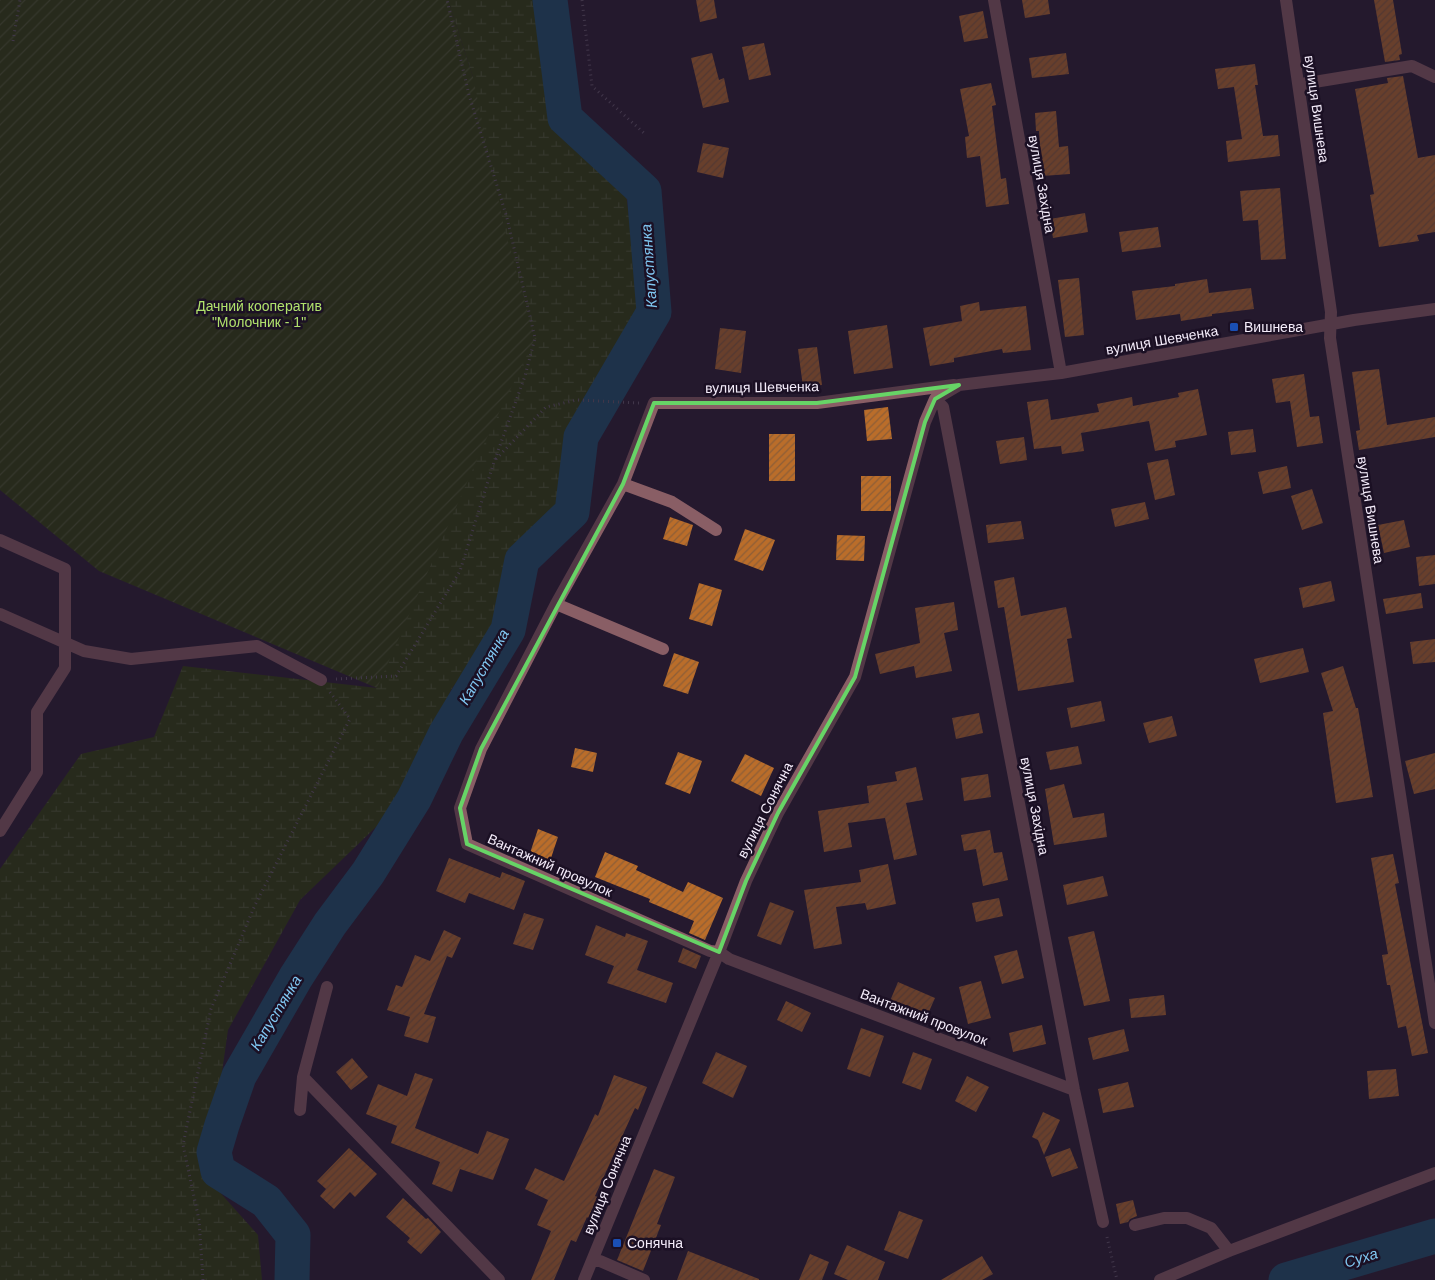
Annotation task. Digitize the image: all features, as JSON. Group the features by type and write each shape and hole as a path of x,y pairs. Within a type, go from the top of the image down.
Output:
{"street":[{"name":"вулиця Західна","path":"994,0 1061,373"},
{"name":"вулиця Вишнева","path":"1286,0 1331,312 1330,338 1435,1023"},
{"path":"1299,86 1412,66 1435,78"},
{"name":"вулиця Шевченка","path":"654,403 817,403 1061,373 1354,320 1435,309"},
{"path":"935,399 959,385"},
{"name":"вулиця Західна","path":"935,399 943,407 1074,1090 1103,1222"},
{"name":"вулиця Сонячна","path":"584,1280 719,952 746,881 778,813 855,677 925,422 935,399"},
{"name":"Вантажний провулок","path":"654,403 623,484 556,604 481,749 460,808 467,844 710,951 719,952 738,962 1074,1090"},
{"path":"623,484 672,502 716,530"},
{"path":"0,540 65,569 66,642 65,668 37,712 37,772 0,831"},
{"path":"556,604 663,649"},
{"path":"0,614 84,650 131,659 256,646 321,680"},
{"path":"300,1110 302,1077 327,987"},
{"path":"302,1077 499,1280"},
{"path":"1160,1280 1229,1251 1435,1173"},
{"path":"1135,1225 1164,1218 1187,1218 1211,1228 1229,1251"},
{"path":"592,1261 600,1261 644,1280"}],"path":[{"path":"13,41 20,0"},
{"path":"321,680 396,676 460,571 494,462 525,376 534,338 507,218 470,95 446,0"},
{"path":"582,0 592,86 645,134"},
{"path":"494,462 546,406 578,400 614,403 654,403"},
{"path":"202,1280 199,1220 183,1145 211,1009 254,905 350,719 321,680"},
{"path":"1103,1222 1116,1280"}],"highlighted area":[{"path":"959,385 935,399 925,422 855,677 778,813 746,881 719,952 467,844 460,808 481,749 623,484 654,403 817,403"}],"green space":[{"name":"Дачний кооператив \"Молочник - 1\"","path":"0,0 448,0 473,77 504,227 535,338 482,448 377,688 99,571 0,490"},
{"path":"448,0 535,0 557,128 626,194 641,308 570,428 558,509 509,553 494,629 451,690 403,801 300,900 228,1030 207,1178 258,1235 262,1280 0,1280 0,869 81,754 154,737 183,666 377,688 473,77"}],"building":[{"path":"696,0 714,0 717,18 700,22"},
{"path":"1022,0 1048,0 1050,14 1025,18"},
{"path":"1374,0 1393,0 1402,54 1399,55 1400,60 1385,62"},
{"path":"983,11 988,38 964,42 959,16"},
{"path":"764,43 771,75 749,80 742,47"},
{"path":"712,53 719,80 724,78 729,102 703,108 691,58"},
{"path":"1066,53 1069,74 1032,78 1029,58"},
{"path":"1255,64 1258,85 1255,85 1263,136 1278,135 1280,156 1228,162 1226,141 1242,139 1234,87 1218,89 1215,69"},
{"path":"1403,76 1418,158 1435,155 1435,232 1417,235 1419,241 1379,247 1370,195 1374,194 1355,89 1388,83 1387,78"},
{"path":"991,83 996,105 992,106 1001,179 1006,178 1009,204 986,207 980,156 967,158 965,137 969,136 960,89"},
{"path":"1056,111 1059,147 1068,146 1070,174 1042,176 1039,131 1036,131 1035,113"},
{"path":"703,143 729,148 723,178 697,172"},
{"path":"1280,188 1286,259 1261,260 1258,220 1243,221 1240,191"},
{"path":"1085,213 1088,232 1053,238 1050,219"},
{"path":"1158,227 1161,247 1122,252 1119,232"},
{"path":"1079,278 1084,335 1065,337 1058,280"},
{"path":"1207,279 1209,293 1251,288 1254,309 1212,314 1212,316 1181,321 1180,314 1136,320 1132,291 1175,286 1175,284"},
{"path":"979,302 980,311 1026,306 1031,350 1003,353 1002,349 954,358 954,362 930,366 923,328 962,321 960,306"},
{"path":"887,325 893,368 854,374 848,331"},
{"path":"720,328 746,331 741,373 715,369"},
{"path":"817,347 822,385 803,387 798,349"},
{"path":"1379,369 1387,425 1435,417 1435,437 1359,450 1356,431 1360,430 1352,372"},
{"path":"1304,374 1310,417 1319,416 1323,443 1297,447 1290,401 1276,403 1272,379"},
{"path":"1198,389 1207,435 1175,441 1176,447 1155,451 1149,421 1081,433 1084,451 1062,454 1061,446 1034,449 1027,402 1048,399 1051,420 1099,412 1097,404 1132,397 1133,406 1179,397 1178,393"},
{"path":"888,407 892,439 867,441 864,410"},
{"path":"1253,429 1256,452 1231,455 1228,432"},
{"path":"769,434 795,434 795,481 769,481"},
{"path":"1024,437 1027,460 1000,464 996,441"},
{"path":"1168,459 1175,495 1155,500 1147,463"},
{"path":"1287,466 1291,488 1263,494 1258,472"},
{"path":"861,476 891,476 891,511 861,511"},
{"path":"1312,489 1323,523 1302,530 1291,496"},
{"path":"1145,502 1149,519 1115,527 1111,509"},
{"path":"670,517 693,525 687,546 663,539"},
{"path":"1404,520 1410,547 1384,553 1378,525"},
{"path":"1021,521 1024,539 988,543 986,525"},
{"path":"745,529 775,540 763,571 734,560"},
{"path":"837,535 865,536 864,561 836,560"},
{"path":"1435,555 1435,584 1419,586 1416,557"},
{"path":"1014,577 1021,616 1066,607 1072,638 1067,639 1074,682 1018,691 1004,607 998,608 994,581"},
{"path":"1331,581 1335,601 1303,608 1299,588"},
{"path":"699,583 722,590 712,626 689,619"},
{"path":"1421,593 1423,608 1386,614 1383,599"},
{"path":"954,602 958,630 944,633 952,671 916,678 914,666 880,674 875,654 920,643 915,608"},
{"path":"1435,639 1435,662 1413,664 1410,642"},
{"path":"1303,648 1309,672 1260,683 1254,659"},
{"path":"674,653 699,662 688,694 663,686"},
{"path":"1343,666 1356,708 1358,708 1373,797 1336,803 1323,713 1333,711 1321,673"},
{"path":"1101,701 1105,721 1071,728 1067,708"},
{"path":"979,713 983,733 956,739 952,718"},
{"path":"1172,716 1177,736 1149,743 1143,723"},
{"path":"1078,746 1082,764 1050,770 1046,752"},
{"path":"575,748 597,753 593,772 571,767"},
{"path":"678,752 702,761 690,794 665,784"},
{"path":"1435,753 1435,789 1414,794 1405,761"},
{"path":"745,754 774,768 761,796 731,781"},
{"path":"916,767 923,800 906,803 917,855 894,860 885,818 848,823 852,847 824,852 818,811 869,803 867,786 897,781 895,772"},
{"path":"988,774 991,797 964,801 961,778"},
{"path":"1064,784 1073,818 1104,813 1107,837 1054,845 1045,789"},
{"path":"538,829 558,837 550,861 530,853"},
{"path":"990,830 994,853 1002,852 1008,880 983,886 976,849 964,851 961,835"},
{"path":"605,852 638,866 636,870 683,892 688,882 723,898 705,940 689,933 694,921 649,902 650,899 595,877"},
{"path":"1393,854 1399,883 1395,884 1428,1053 1412,1056 1406,1026 1398,1028 1390,985 1387,985 1382,955 1388,954 1371,858"},
{"path":"449,858 500,878 502,872 525,881 514,910 469,893 465,903 436,891"},
{"path":"888,864 896,904 867,910 865,903 836,907 842,944 814,949 804,890 861,882 859,870"},
{"path":"1103,876 1108,896 1067,905 1063,885"},
{"path":"999,898 1003,916 976,922 972,903"},
{"path":"770,902 794,911 781,945 757,936"},
{"path":"524,913 544,919 533,950 513,944"},
{"path":"596,925 625,937 626,933 648,941 637,970 673,983 666,1003 607,983 614,966 585,955"},
{"path":"444,930 461,938 452,958 447,956 424,1014 436,1017 428,1043 404,1036 410,1017 387,1010 396,985 402,987 415,955 430,961"},
{"path":"1094,931 1110,1001 1084,1006 1068,937"},
{"path":"683,948 701,956 696,969 678,962"},
{"path":"1017,950 1024,978 1002,984 994,956"},
{"path":"981,981 991,1018 968,1024 959,987"},
{"path":"898,982 935,998 927,1016 890,1001"},
{"path":"1164,995 1166,1015 1131,1018 1129,999"},
{"path":"786,1001 811,1013 802,1032 777,1020"},
{"path":"1042,1025 1046,1044 1013,1052 1009,1033"},
{"path":"861,1028 884,1036 870,1077 847,1069"},
{"path":"1124,1029 1129,1051 1093,1060 1088,1038"},
{"path":"716,1052 747,1066 733,1098 702,1083"},
{"path":"913,1052 932,1059 921,1090 902,1083"},
{"path":"352,1058 368,1077 351,1090 336,1072"},
{"path":"1396,1069 1399,1096 1369,1099 1367,1071"},
{"path":"415,1073 433,1079 415,1128 478,1154 487,1131 509,1139 493,1180 460,1169 452,1192 432,1184 440,1162 391,1143 397,1126 366,1114 378,1084 407,1096"},
{"path":"614,1075 647,1087 638,1110 635,1108 595,1196 598,1197 576,1242 571,1240 554,1280 531,1280 551,1231 537,1225 548,1200 525,1189 535,1168 564,1181 595,1114 598,1116"},
{"path":"967,1076 989,1087 976,1112 955,1101"},
{"path":"1128,1082 1134,1107 1103,1113 1098,1089"},
{"path":"1043,1112 1060,1120 1044,1155 1038,1140 1032,1137"},
{"path":"349,1148 377,1174 355,1197 350,1192 334,1209 320,1196 326,1189 317,1181"},
{"path":"1070,1148 1078,1168 1052,1177 1045,1157"},
{"path":"654,1169 675,1177 657,1224 661,1225 643,1271 617,1260"},
{"path":"403,1198 426,1219 428,1218 441,1232 421,1254 407,1242 410,1238 386,1217"},
{"path":"1133,1200 1137,1216 1128,1222 1120,1224 1116,1204"},
{"path":"899,1211 923,1220 908,1259 884,1250"},
{"path":"847,1245 885,1262 878,1280 848,1280 834,1274"},
{"path":"688,1251 759,1279 759,1280 677,1280"},
{"path":"810,1254 829,1262 822,1280 799,1280"},
{"path":"982,1256 993,1274 982,1280 941,1280"}],"waterway":[{"name":"Капустянка","path":"292,1280 293,1235 266,1201 218,1171 214,1152 239,1076 296,977 330,924 368,873 414,799 446,733 508,630 522,560 572,512 581,437 654,312 644,191 565,118 550,0"},
{"name":"Суха","path":"1286,1280 1435,1236"}],"place":[{"name":"Вишнева","path":"1234,327"},
{"name":"Сонячна","path":"617,1243"}]}
